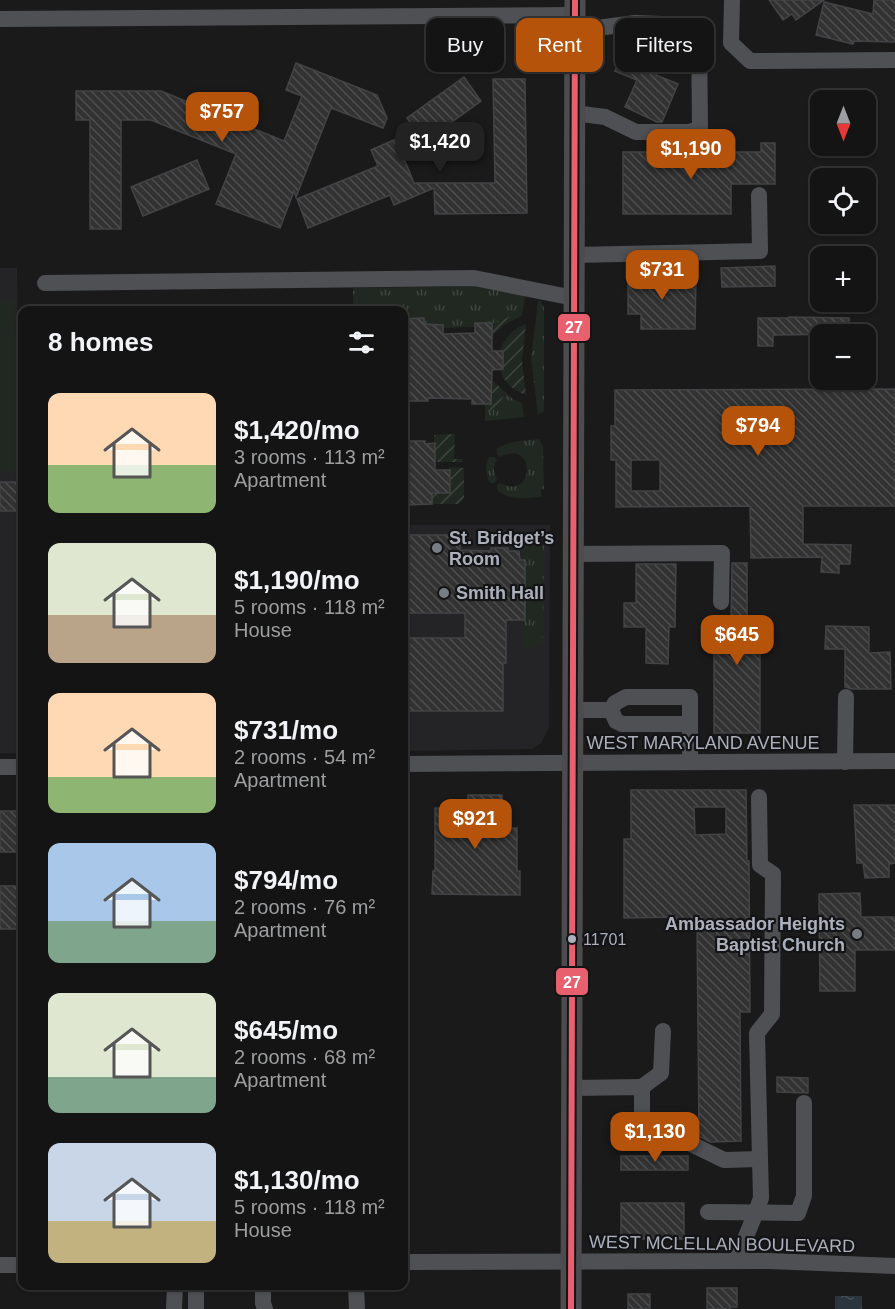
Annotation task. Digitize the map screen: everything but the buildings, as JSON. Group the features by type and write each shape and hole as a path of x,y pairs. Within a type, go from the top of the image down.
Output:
{"main road":[{"path":"571,1309 575,16"}],"street":[{"path":"732,0 731,43 750,61 895,60"},
{"path":"0,19 575,16 635,23 692,25 699,32 700,128 690,132 636,132 605,117 574,113"},
{"path":"574,255 760,251 759,195"},
{"path":"45,283 474,278 574,298"},
{"path":"574,554 722,553 721,602"},
{"path":"611,710 615,703 626,697 690,697 690,762"},
{"path":"845,762 846,697"},
{"path":"573,710 611,710"},
{"path":"611,710 616,721 622,724 690,724"},
{"name":"WEST MARYLAND AVENUE","path":"408,764 895,762"},
{"path":"0,767 18,767"},
{"path":"736,1261 761,1198 757,1033 772,1014 773,874 760,865 759,797"},
{"path":"571,1088 642,1087 661,1073 663,1031"},
{"path":"642,1087 642,1120 724,1160 760,1159"},
{"path":"708,1212 798,1213 804,1196 804,1103"},
{"name":"WEST MCLELLAN BOULEVARD","path":"408,1262 736,1261 895,1266"},
{"path":"0,1265 18,1265"},
{"path":"174,1309 175,1290"},
{"path":"196,1290 196,1309"},
{"path":"263,1290 265,1309"},
{"path":"356,1290 357,1309"}],"shaded area":[{"path":"0,268 17,268 18,753 0,753"},
{"path":"408,525 550,525 549,727 541,743 533,749 408,751"}],"green space":[{"path":"479,286 525,296 523,310 496,323 475,323 475,327 443,328 424,324 423,318 408,319 408,306 353,306 353,288"},
{"path":"540,300 544,308 544,411 538,415 531,359 538,301"},
{"path":"0,301 14,301 14,333 18,333 18,471 0,471"},
{"path":"523,310 522,316 505,324 492,336 492,323"},
{"path":"526,324 522,360 526,395 514,389 506,381 499,360 506,339 514,330"},
{"path":"492,381 503,390 502,399 497,408 485,412 485,404 491,403"},
{"path":"503,390 514,400 522,403 524,417 485,421 485,412 499,405"},
{"path":"455,434 454,459 463,459 462,462 435,462 434,435"},
{"path":"540,439 543,445 544,489 541,490 541,497 523,498 502,494 497,490 497,485 500,483 512,487 520,484 527,470 521,456 512,453 500,457 497,449 512,442"},
{"path":"489,457 497,460 494,470 497,480 494,483 490,483 486,473"},
{"path":"449,467 464,468 464,498 459,504 432,504 432,493 450,493"},
{"path":"524,545 544,545 543,644 523,649 523,620 525,619"}],"water":[{"path":"835,1296 862,1296 862,1309 835,1309"}],"transit line":[{"name":"27","path":"571,1309 575,0"}],"place":[{"name":"St. Bridget’s Room","path":"437,548"},
{"name":"Smith Hall","path":"444,593"},
{"name":"Ambassador Heights Baptist Church","path":"857,934"},
{"name":"11701","path":"572,939"}]}
